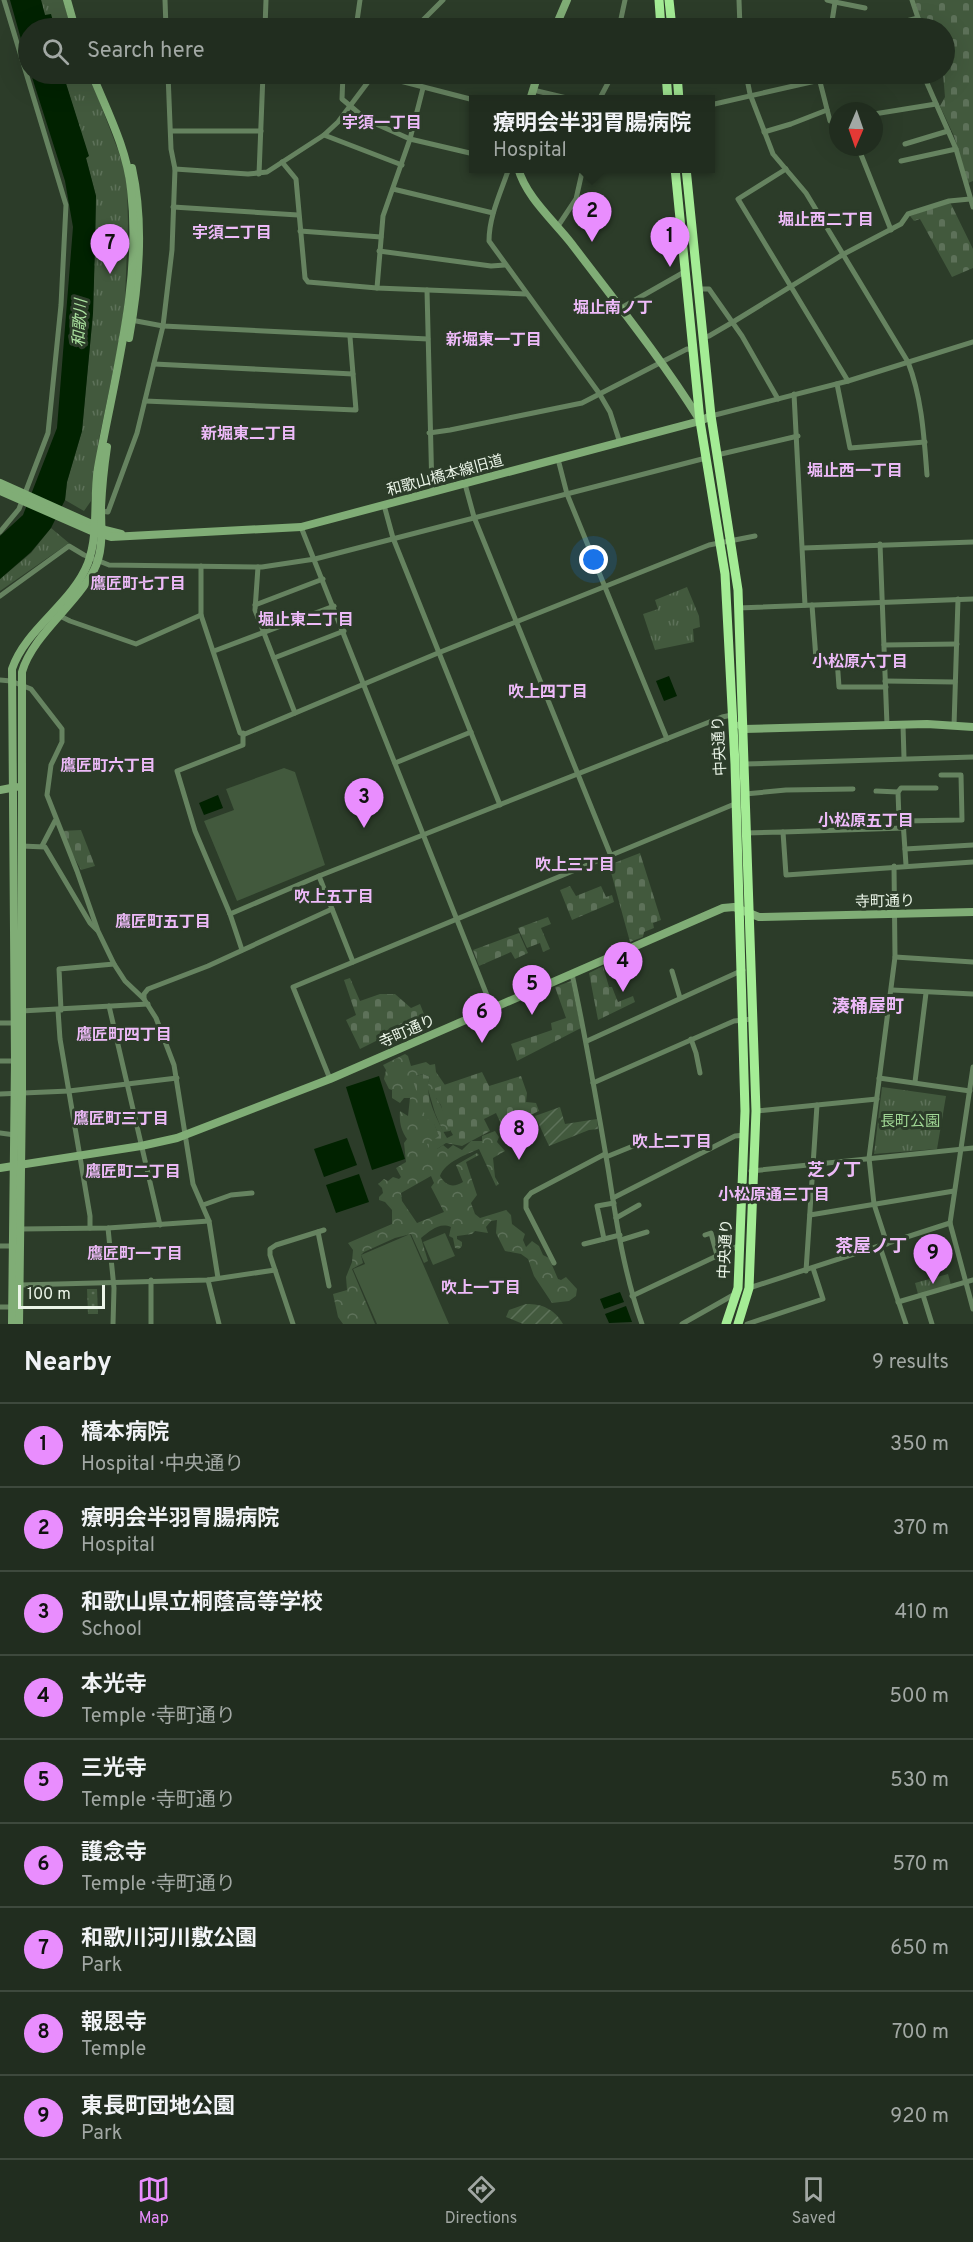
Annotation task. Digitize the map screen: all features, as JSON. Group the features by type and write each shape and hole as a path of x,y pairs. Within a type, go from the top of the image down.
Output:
{"highway":[{"path":"659,0 661,18"},
{"path":"669,0 671,18"},
{"name":"中央通り","path":"676,173 700,421 727,590 736,804 744,913 747,1019 744,1172 737,1293 726,1324"},
{"name":"中央通り","path":"687,173 711,416 731,541 738,608 746,794 744,913"},
{"name":"中央通り","path":"738,1324 749,1288 755,1172 756,1111 747,1019"}],"street":[{"path":"4,0 18,47"},
{"path":"68,0 72,18"},
{"path":"73,0 78,18"},
{"path":"165,0 166,18"},
{"path":"265,18 266,0"},
{"path":"357,18 360,0"},
{"path":"426,18 443,0"},
{"path":"559,18 567,0"},
{"path":"621,18 625,0"},
{"path":"739,0 740,18"},
{"path":"827,0 865,8"},
{"path":"912,0 918,18"},
{"path":"833,18 835,2"},
{"path":"0,532 15,516 26,498 48,433 61,305 66,206 29,84"},
{"path":"19,1324 13,1246 18,1166 22,846 11,681 12,669 20,651 84,586 98,561 98,472 129,319 133,225 131,189 123,150 96,84"},
{"path":"19,1011 13,846 22,672 28,656 83,573 98,530 102,476 137,258 137,189 128,150 102,84"},
{"path":"101,511 108,512 137,433 163,326 172,250 175,169 171,149 169,84"},
{"path":"260,174 263,84"},
{"path":"343,84 342,99 367,120 410,139 469,153"},
{"path":"175,169 260,174 267,172 324,135 338,122 366,84"},
{"path":"409,84 469,99"},
{"path":"531,95 535,84"},
{"path":"748,84 773,154 806,193 908,362 916,381 925,442 927,475"},
{"path":"715,104 791,84"},
{"path":"821,84 829,117"},
{"path":"927,84 956,149 973,207"},
{"path":"377,288 383,216 402,165 423,88"},
{"path":"533,90 556,95"},
{"path":"883,113 936,104"},
{"path":"764,132 827,110"},
{"path":"171,131 261,131"},
{"path":"905,144 948,131"},
{"path":"324,135 402,165"},
{"path":"901,161 956,149"},
{"path":"862,156 891,230"},
{"path":"282,162 296,179 305,278 308,282 377,288 526,294"},
{"path":"786,169 738,199 848,381"},
{"path":"507,173 493,213 489,241 599,393 610,412 620,443"},
{"path":"520,173 529,191 662,362 700,421"},
{"path":"558,226 576,199 582,173"},
{"path":"393,189 493,213"},
{"path":"704,337 733,322 842,255 902,224 908,214 949,201 970,199"},
{"path":"173,207 298,215"},
{"path":"300,231 381,237"},
{"path":"379,251 490,266 505,265"},
{"path":"621,308 686,271"},
{"path":"699,289 709,289 733,322 778,399"},
{"path":"427,290 432,492"},
{"path":"129,319 163,326 350,337 428,339"},
{"path":"146,401 356,410 350,337"},
{"path":"711,416 848,381 973,342"},
{"path":"429,433 582,403 687,349 694,351"},
{"path":"154,364 353,374"},
{"path":"837,384 850,448 925,442"},
{"path":"794,394 798,436 805,605"},
{"name":"和歌山橋本線旧道","path":"0,483 26,498 98,530 123,534 182,534 301,527 620,443 711,416"},
{"path":"717,454 798,436"},
{"path":"0,596 69,546 89,558 109,565 258,567 315,559 706,458"},
{"path":"558,459 567,494 666,739"},
{"path":"465,483 474,517 610,856"},
{"name":"和歌山橋本線旧道","path":"0,491 26,498"},
{"path":"384,505 393,538 500,805"},
{"path":"301,527 492,1008"},
{"path":"243,734 438,652 709,545 755,536"},
{"path":"803,548 973,542"},
{"path":"880,544 886,725"},
{"path":"201,566 201,615 240,733 243,734 243,744 177,771 195,831 230,914 242,950"},
{"path":"258,567 255,610 295,713"},
{"path":"255,605 323,579"},
{"path":"954,726 958,599"},
{"path":"738,608 973,599"},
{"path":"812,605 816,659 837,659 839,687 955,682"},
{"path":"214,651 334,606"},
{"path":"57,613 108,636 136,644 201,615"},
{"path":"274,658 344,631"},
{"path":"884,645 957,644"},
{"path":"0,687 1,680 11,681 31,689 62,729 62,742 51,765 47,795 98,931 125,981 146,1002 156,1018 174,1065 193,1184 209,1221 218,1278"},
{"path":"230,914 320,876 722,717 732,715 744,729 886,725 973,727"},
{"path":"903,725 904,758"},
{"path":"395,763 471,732"},
{"path":"745,764 973,757"},
{"path":"746,833 962,820 961,775 941,776"},
{"path":"0,790 17,787"},
{"path":"876,791 898,792 902,788 936,788"},
{"path":"330,1079 293,987 736,804 746,794 786,790 853,789"},
{"path":"898,792 899,819 904,824 906,865"},
{"path":"42,846 55,821"},
{"path":"783,832 786,875 973,862"},
{"path":"905,849 973,845"},
{"path":"13,846 45,847 90,923 98,931"},
{"path":"887,1244 874,1204 869,1158 896,957 894,866"},
{"path":"320,876 353,962"},
{"name":"寺町通り","path":"0,1168 141,1146 185,1135 330,1079 723,908 734,907 744,913 759,917 973,912"},
{"path":"146,1002 144,994 148,989 208,966 332,909"},
{"path":"896,957 973,962"},
{"path":"90,1228 90,1216 60,1039 59,969 114,964"},
{"path":"587,1041 746,970"},
{"path":"672,971 680,999"},
{"path":"572,974 587,1041 616,1218 632,1296 642,1324"},
{"path":"892,990 973,994"},
{"path":"915,1082 926,993"},
{"path":"19,1011 59,1010 146,1002"},
{"path":"109,1006 160,1225"},
{"path":"593,1083 734,1021 747,1019"},
{"path":"0,1023 19,1023"},
{"path":"691,1040 700,1073"},
{"path":"0,1061 19,1061"},
{"path":"973,1067 950,1223 970,1281 973,1309"},
{"path":"0,1094 69,1090 177,1078"},
{"path":"879,1078 970,1091"},
{"path":"12,1324 20,1285 21,1229 15,1135 19,1093"},
{"path":"756,1111 877,1099"},
{"path":"806,1271 817,1105"},
{"path":"0,1133 15,1135"},
{"path":"604,1239 597,1206 613,1200 735,1136 745,1134"},
{"path":"554,1263 526,1209 526,1199 531,1193 605,1156 642,1142"},
{"path":"744,1172 973,1148"},
{"path":"810,1215 954,1191"},
{"path":"202,1204 231,1195 252,1193"},
{"path":"616,1218 639,1205"},
{"path":"21,1229 108,1228 209,1221"},
{"path":"749,1288 950,1223"},
{"path":"108,1228 113,1324"},
{"path":"293,1324 270,1249 321,1231 329,1286"},
{"path":"584,1244 647,1232"},
{"path":"705,1235 711,1233 717,1255"},
{"path":"632,1296 740,1245"},
{"path":"0,1246 13,1246"},
{"path":"880,1247 906,1324"},
{"path":"747,1324 823,1299 813,1268"},
{"path":"20,1285 208,1280 275,1270"},
{"path":"151,1280 151,1324"},
{"path":"208,1280 219,1324"},
{"path":"898,1302 970,1281"},
{"path":"682,1324 737,1293"},
{"path":"923,1294 932,1324"},
{"path":"0,1307 16,1307"}],"green space":[{"path":"41,0 63,0 68,18 48,18 45,15"},
{"path":"915,0 973,0 973,181 968,183 954,136 940,106 945,97 944,84 955,84 955,18 919,18"},
{"path":"66,84 93,84 124,166 127,187 125,299 120,338 99,439 91,501 84,511 65,500 67,482 82,431 93,313 96,196 86,158 88,155"},
{"path":"950,202 973,249 973,268 952,277 920,219 914,221 910,216"},
{"path":"51,528 69,543 0,591 0,579 31,553"},
{"path":"687,587 699,616 700,627 693,629 694,642 655,650 643,614 658,609 655,600"},
{"path":"284,768 295,772 325,865 237,901 204,821 234,810 226,789"},
{"path":"81,830 95,866 81,870 60,831"},
{"path":"640,853 661,920 653,923 654,928 644,932 643,937 630,942 609,865"},
{"path":"570,886 576,896 601,886 606,897 612,895 614,902 572,920 560,890"},
{"path":"548,917 551,924 541,928 550,949 543,952 540,943 527,948 518,928"},
{"path":"519,933 528,953 515,959 511,952 479,966 473,950"},
{"path":"603,966 609,987 612,987 618,1002 633,996 635,1002 598,1020 589,973"},
{"path":"350,978 360,1001 380,994 395,994 411,1008 420,1004 428,1024 407,1030 404,1027 360,1049 346,1020 356,1015 344,980"},
{"path":"571,981 581,1028 517,1061 511,1044 552,1030 551,1023 566,1018 555,987"},
{"path":"405,1054 411,1066 426,1062 430,1065 435,1064 436,1072 447,1088 436,1098 451,1127 450,1131 443,1132 435,1113 427,1086 430,1077 423,1074 416,1076 439,1136 437,1149 443,1145 448,1149 453,1145 462,1150 471,1141 482,1141 482,1136 495,1131 499,1137 497,1142 505,1151 493,1158 495,1177 499,1184 496,1186 479,1149 451,1163 440,1176 450,1185 463,1182 456,1165 477,1153 479,1155 466,1162 477,1195 471,1203 475,1214 480,1218 506,1210 511,1215 512,1224 525,1234 523,1240 526,1247 532,1241 539,1246 543,1255 549,1258 558,1279 566,1277 577,1289 576,1296 569,1301 552,1303 534,1276 528,1259 521,1254 505,1251 496,1233 497,1220 491,1221 486,1227 488,1233 475,1231 472,1234 457,1236 457,1239 462,1242 459,1249 455,1248 453,1238 449,1236 451,1227 443,1226 435,1228 421,1238 428,1261 424,1263 411,1234 395,1238 364,1252 361,1255 363,1263 352,1269 375,1324 343,1324 338,1317 333,1294 347,1290 346,1277 352,1262 353,1250 348,1243 392,1224 392,1210 385,1202 379,1200 383,1193 378,1184 384,1179 388,1181 393,1177 399,1179 401,1177 396,1168 406,1162 404,1143 407,1139 401,1126 400,1111 408,1116 410,1098 404,1098 400,1103 392,1098 392,1090 389,1089 384,1079 386,1070 383,1065","holes":["431,1176 434,1183 431,1187 444,1212 417,1223 402,1201 401,1193"]},
{"path":"482,1072 489,1086 521,1076 527,1093 526,1102 536,1103 539,1111 503,1128 496,1113 484,1119 490,1131 462,1146 446,1143 437,1149 434,1159 427,1144 439,1136 434,1124 426,1118 413,1081 416,1076 423,1074 430,1077 428,1092 430,1100 447,1138 453,1135 444,1119 441,1105 433,1094 435,1088"},
{"name":"長町公園","path":"882,1087 946,1096 937,1149 874,1154"},
{"path":"560,1107 565,1124 597,1119 598,1129 589,1130 549,1146 535,1116"},
{"path":"445,1233 455,1256 433,1265 423,1242"},
{"path":"410,1234 449,1324 377,1324 353,1269 365,1264 361,1255"},
{"path":"948,1274 951,1285 918,1294 915,1283"},
{"path":"87,1289 97,1289 98,1314 88,1314"},
{"path":"526,1304 548,1308 563,1324 523,1324 506,1317 509,1310"}],"water":[{"path":"10,0 41,0 45,15 51,14 52,18 18,18 18,28"},
{"name":"和歌川","path":"34,84 66,84 89,156 86,158 96,196 93,313 82,431 67,482 65,500 51,528 31,552 0,579 0,536 23,515 57,428 73,227 65,181"},
{"path":"669,676 677,696 664,701 656,681"},
{"path":"218,795 223,808 204,815 199,803"},
{"path":"379,1076 405,1159 372,1170 346,1087"},
{"path":"347,1138 357,1165 324,1177 314,1149"},
{"path":"359,1174 369,1202 336,1213 326,1185"},
{"path":"620,1292 624,1302 604,1309 600,1299"},
{"path":"626,1306 632,1322 609,1323 605,1314"}],"place":[{"name":"療明会半羽胃腸病院","path":"592,242"},
{"name":"橋本病院","path":"670,267"},
{"name":"和歌川河川敷公園","path":"110,274"},
{"name":"和歌山県立桐蔭高等学校","path":"364,828"},
{"name":"本光寺","path":"623,992"},
{"name":"三光寺","path":"532,1015"},
{"name":"護念寺","path":"482,1043"},
{"name":"報恩寺","path":"519,1160"},
{"name":"東長町団地公園","path":"933,1284"}],"district":[{"name":"宇須一丁目","path":"382,122"},
{"name":"堀止西二丁目","path":"826,219"},
{"name":"宇須二丁目","path":"232,232"},
{"name":"堀止南ノ丁","path":"613,307"},
{"name":"新堀東一丁目","path":"494,339"},
{"name":"新堀東二丁目","path":"249,433"},
{"name":"堀止西一丁目","path":"855,470"},
{"name":"鷹匠町七丁目","path":"138,583"},
{"name":"堀止東二丁目","path":"306,619"},
{"name":"小松原六丁目","path":"860,661"},
{"name":"吹上四丁目","path":"548,691"},
{"name":"鷹匠町六丁目","path":"108,765"},
{"name":"小松原五丁目","path":"866,820"},
{"name":"吹上三丁目","path":"575,864"},
{"name":"吹上五丁目","path":"334,896"},
{"name":"鷹匠町五丁目","path":"163,921"},
{"name":"湊桶屋町","path":"868,1006"},
{"name":"鷹匠町四丁目","path":"124,1034"},
{"name":"鷹匠町三丁目","path":"121,1118"},
{"name":"吹上二丁目","path":"672,1141"},
{"name":"芝ノ丁","path":"834,1170"},
{"name":"鷹匠町二丁目","path":"133,1171"},
{"name":"小松原通三丁目","path":"774,1194"},
{"name":"茶屋ノ丁","path":"871,1246"},
{"name":"鷹匠町一丁目","path":"135,1253"},
{"name":"吹上一丁目","path":"481,1287"}]}
